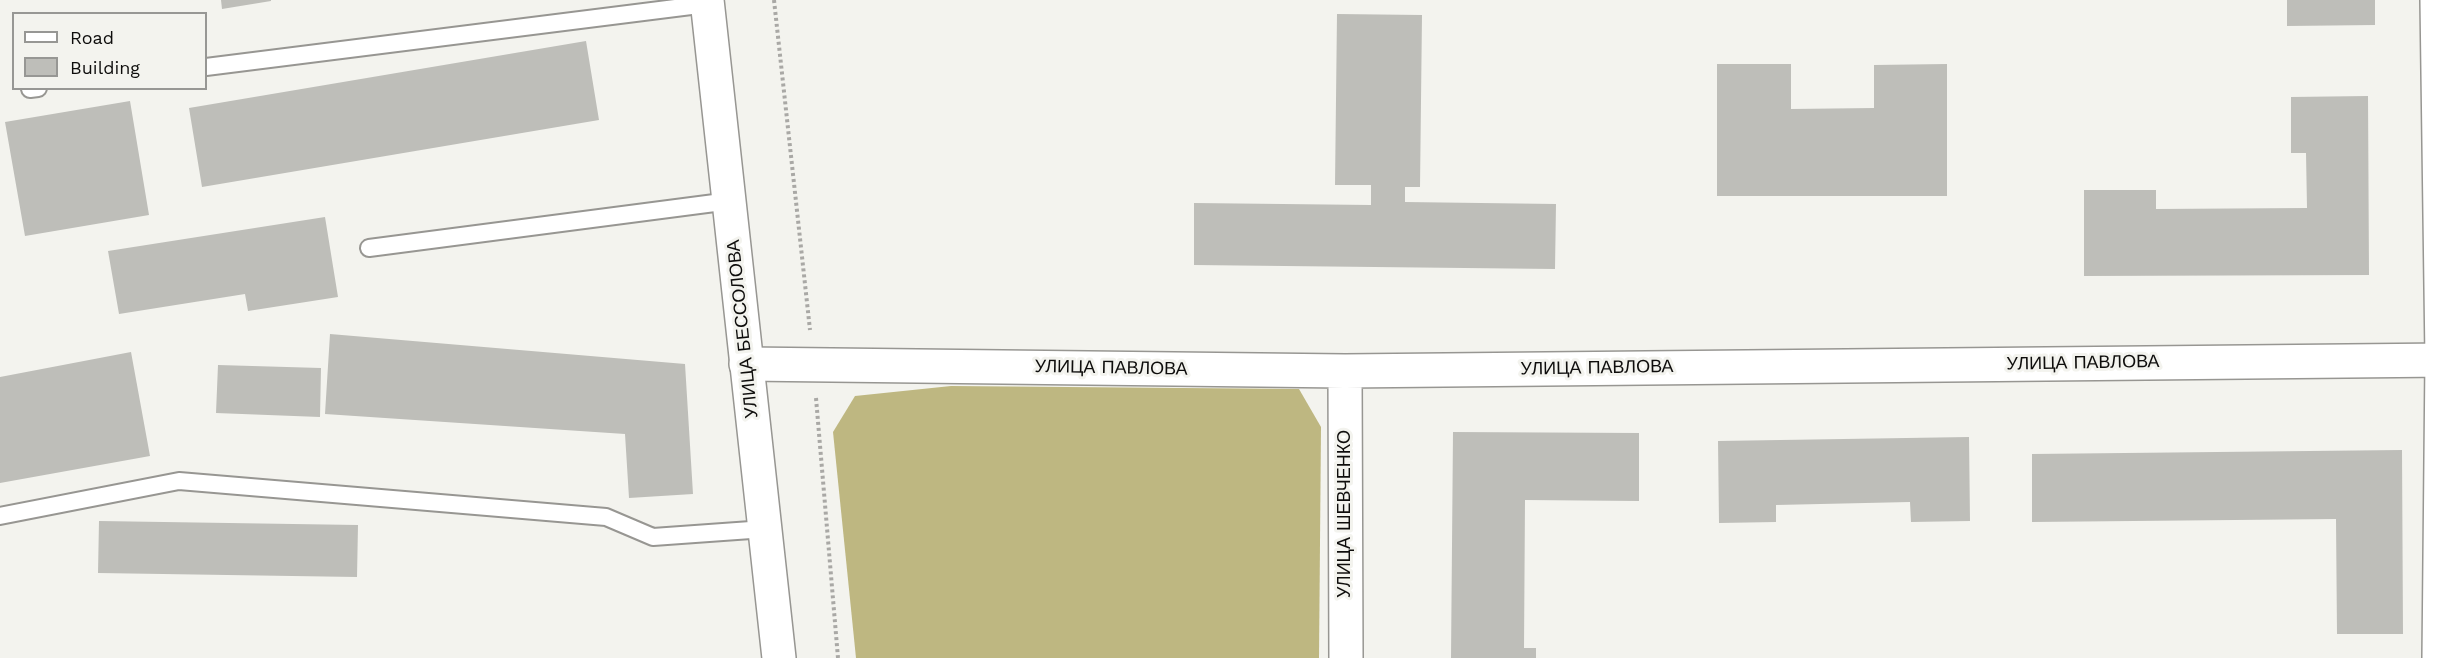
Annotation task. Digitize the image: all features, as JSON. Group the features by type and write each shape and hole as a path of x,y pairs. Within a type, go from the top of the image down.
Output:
{"street":[{"path":"2437,0 2444,360 2439,658"},
{"name":"УЛИЦА БЕССОЛОВА","path":"707,2 779,658"},
{"name":"УЛИЦА ПАВЛОВА","path":"746,364 1345,371 2444,360"},
{"name":"УЛИЦА ШЕВЧЕНКО","path":"1345,371 1346,658"}],"lane":[{"path":"207,67 707,2"},
{"path":"369,248 730,201"},
{"path":"0,516 178,481 606,517 653,537 765,529"}],"path":[{"path":"774,0 813,364 838,658"}],"shaded area":[{"path":"951,386 1299,389 1321,427 1319,658 856,658 833,432 855,396"}],"building":[{"path":"221,0 271,0 271,1 222,9"},
{"path":"2287,0 2375,0 2375,25 2287,26"},
{"path":"1337,14 1422,15 1420,187 1405,187 1405,202 1556,204 1555,269 1194,265 1194,203 1371,205 1371,185 1335,185"},
{"path":"586,41 599,120 202,187 189,108"},
{"path":"1717,64 1791,64 1791,109 1874,108 1874,65 1947,64 1947,196 1717,196"},
{"path":"2368,96 2369,275 2084,276 2084,190 2156,190 2156,209 2307,208 2306,153 2291,153 2291,97"},
{"path":"130,101 149,215 25,236 5,122"},
{"path":"325,217 338,297 248,311 245,294 119,314 108,251"},
{"path":"330,334 685,364 693,494 629,498 625,434 325,414"},
{"path":"131,352 150,456 0,483 0,377"},
{"path":"218,365 321,368 320,417 216,413"},
{"path":"1453,432 1639,433 1639,501 1525,500 1524,648 1536,648 1536,658 1451,658"},
{"path":"1969,437 1970,521 1911,522 1910,502 1776,505 1776,522 1719,523 1718,441"},
{"path":"2402,450 2403,634 2337,634 2336,519 2032,522 2032,454"},
{"path":"99,521 358,525 357,577 98,573"}]}
